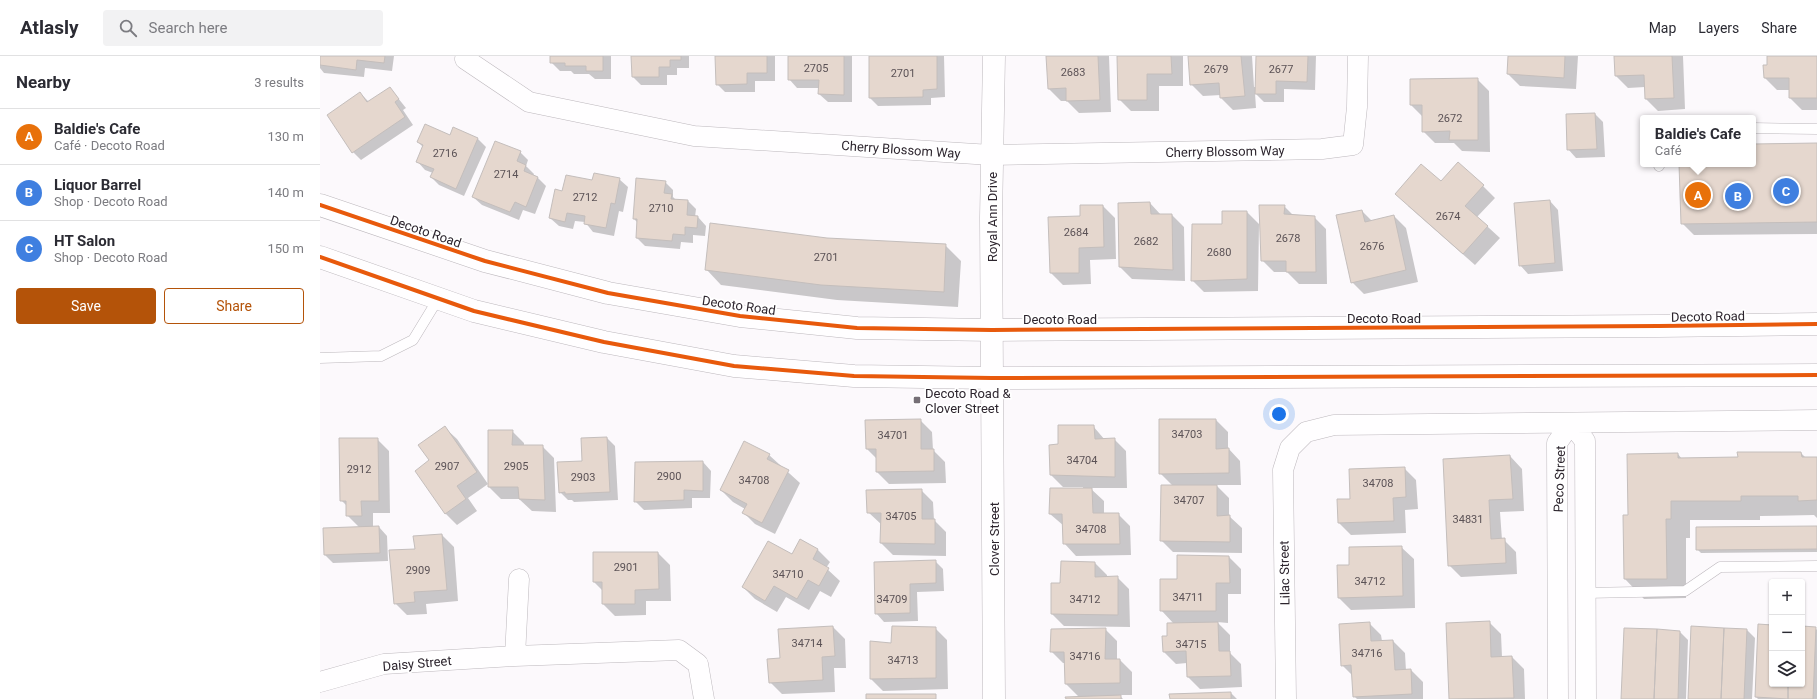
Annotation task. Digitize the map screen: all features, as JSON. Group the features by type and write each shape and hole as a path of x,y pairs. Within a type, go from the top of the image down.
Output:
{"main road":[{"name":"Royal Ann Drive","path":"992,378 992,155 994,56"},
{"name":"Decoto Road","path":"320,205 484,261 608,293 740,316 857,328 992,330 1817,324"},
{"path":"320,258 474,311 604,342 734,366 854,376 992,378 1817,375"},
{"name":"Clover Street","path":"992,378 994,699"}],"street":[{"name":"Cherry Blossom Way","path":"465,59 528,102 694,136 992,155 1322,149 1353,145 1358,107 1358,56"},
{"path":"1571,423 1817,420"},
{"name":"Lilac Street","path":"1286,699 1282,470 1290,448 1306,432 1334,425 1571,423"},
{"name":"Peco Street","path":"1558,699 1557,443 1571,423 1585,441 1586,699"},
{"path":"516,656 519,579"},
{"name":"Daisy Street","path":"320,682 384,664 516,656 679,650 698,664 704,699"}],"lane":[{"path":"1756,128 1817,129"},
{"path":"320,358 382,356 413,340 438,299"},
{"path":"1585,594 1685,591 1720,567 1817,566"}],"building":[{"path":"320,56 385,56 384,63 357,60 356,70 320,65"},
{"path":"550,56 603,56 603,71 586,71 586,66 565,66 565,63 550,63"},
{"path":"631,56 681,56 681,60 670,60 670,67 659,67 659,77 632,77"},
{"path":"715,56 767,56 767,73 747,73 747,84 716,85"},
{"path":"788,56 844,56 844,95 818,94 819,80 788,80"},
{"path":"869,56 937,56 937,89 923,90 923,97 869,98"},
{"path":"1046,56 1098,56 1100,100 1066,101 1066,88 1048,89"},
{"path":"1117,56 1171,56 1172,74 1147,74 1147,100 1118,100"},
{"path":"1188,56 1241,56 1245,96 1220,98 1219,83 1190,85"},
{"path":"1256,56 1308,56 1307,82 1276,81 1276,94 1255,94"},
{"path":"1508,56 1565,56 1564,78 1507,74"},
{"path":"1614,56 1672,56 1674,98 1645,99 1644,75 1615,76"},
{"path":"1767,56 1817,56 1817,98 1789,98 1789,78 1764,78 1763,65 1767,65"},
{"path":"1478,78 1478,140 1449,140 1450,131 1422,132 1422,105 1410,105 1410,79"},
{"path":"390,87 399,99 395,102 405,117 352,153 327,115 360,92 367,102"},
{"path":"1595,113 1597,149 1567,150 1566,114"},
{"path":"425,124 450,135 453,127 478,138 456,189 430,177 434,169 416,162 423,145 417,142"},
{"path":"495,141 521,151 517,161 526,165 524,171 538,177 526,207 515,202 510,212 472,197"},
{"path":"1817,143 1817,222 1681,224 1679,167 1756,167 1756,144"},
{"path":"1458,162 1484,185 1465,206 1488,226 1463,254 1395,194 1421,164 1441,181"},
{"path":"594,173 620,178 615,204 611,203 606,228 584,224 585,216 567,213 565,222 549,218 555,189 562,191 566,175 592,180"},
{"path":"636,178 666,181 664,193 672,194 671,199 688,200 687,215 698,216 697,228 685,227 685,235 673,234 672,241 636,238 637,219 633,219"},
{"path":"1550,200 1555,263 1519,266 1514,203"},
{"path":"1150,202 1151,214 1172,214 1173,270 1119,267 1118,203"},
{"path":"1080,205 1103,205 1104,247 1079,248 1079,273 1050,273 1048,217 1080,216"},
{"path":"1259,205 1285,205 1284,214 1315,216 1316,272 1286,272 1286,261 1261,261"},
{"path":"1362,210 1365,222 1394,215 1406,270 1351,283 1336,215"},
{"path":"1222,211 1247,211 1247,279 1191,281 1192,224 1222,224"},
{"path":"710,223 827,238 946,244 944,292 821,285 705,270"},
{"path":"921,419 921,449 934,449 934,471 876,472 876,449 866,449 865,420"},
{"path":"1159,419 1216,419 1216,449 1229,448 1229,473 1159,474"},
{"path":"1058,425 1094,425 1095,439 1115,438 1115,477 1050,475 1049,445 1058,444"},
{"path":"445,426 477,472 457,486 466,499 445,514 415,471 429,460 418,445"},
{"path":"488,430 513,430 512,445 543,445 545,500 519,499 518,487 488,487"},
{"path":"607,437 610,492 559,493 557,462 582,461 581,438"},
{"path":"339,438 378,438 379,501 361,501 362,516 346,516 346,501 340,501"},
{"path":"744,441 770,454 767,459 789,470 762,523 742,513 747,504 720,490"},
{"path":"1737,452 1801,452 1802,457 1817,457 1817,500 1798,501 1798,496 1741,496 1741,501 1671,501 1671,519 1666,519 1667,579 1624,579 1623,515 1628,515 1627,454 1678,453 1678,458 1738,457"},
{"path":"1510,455 1513,499 1489,500 1491,539 1505,538 1506,563 1448,566 1443,459"},
{"path":"703,461 703,491 684,490 684,500 634,502 635,462"},
{"path":"1405,467 1406,497 1393,498 1394,521 1338,523 1337,499 1350,499 1349,469"},
{"path":"1161,485 1217,485 1217,516 1230,515 1230,542 1160,541"},
{"path":"1050,488 1092,488 1093,513 1119,513 1120,544 1063,544 1062,514 1049,514"},
{"path":"922,489 922,519 935,519 935,544 880,543 881,513 867,513 866,490"},
{"path":"379,526 380,553 324,555 323,528"},
{"path":"1817,526 1817,549 1696,550 1696,527"},
{"path":"442,534 447,590 414,592 415,602 394,604 389,550 415,549 413,536"},
{"path":"800,539 818,549 813,559 829,568 819,586 808,580 797,599 774,586 765,601 742,587 768,541 792,554"},
{"path":"1402,546 1403,596 1338,598 1337,565 1349,565 1349,547"},
{"path":"593,552 658,552 659,589 635,590 635,604 602,604 602,582 593,582"},
{"path":"1177,555 1229,556 1230,583 1216,583 1216,611 1160,611 1160,579 1177,579"},
{"path":"936,560 936,583 910,584 910,613 875,614 874,562"},
{"path":"1061,561 1095,562 1095,577 1118,576 1118,615 1051,614 1051,583 1060,583"},
{"path":"1490,621 1491,657 1512,656 1514,698 1449,699 1446,623"},
{"path":"1218,622 1219,651 1230,651 1231,676 1187,677 1186,651 1163,652 1162,636 1167,636 1167,623"},
{"path":"1370,622 1371,641 1393,640 1395,670 1411,669 1412,694 1353,697 1351,665 1341,666 1339,624"},
{"path":"1758,624 1769,625 1769,687 1788,687 1788,699 1755,697"},
{"path":"833,626 835,656 822,657 823,680 769,683 767,659 780,658 778,629"},
{"path":"892,626 936,627 936,678 870,679 870,641 891,643"},
{"path":"1691,626 1724,628 1721,699 1688,699"},
{"path":"1805,626 1816,627 1813,699 1788,699 1788,687 1805,687"},
{"path":"1106,628 1105,659 1120,659 1120,683 1065,684 1064,652 1050,652 1051,629"},
{"path":"1624,628 1657,629 1654,699 1621,699"},
{"path":"1724,628 1747,629 1744,699 1721,699"},
{"path":"1657,629 1680,631 1678,699 1654,699"},
{"path":"1231,692 1231,699 1170,699 1169,694"},
{"path":"866,694 936,694 936,699 866,699"},
{"path":"1121,695 1121,699 1066,699 1065,697"}],"cycle path":[{"path":"320,205 485,261 608,293 740,316 857,328 992,330 1817,324"},
{"path":"320,257 474,311 604,342 734,366 854,376 992,378 1817,375"}],"place":[{"name":"HT Salon","path":"1786,191"},
{"name":"Baldie's Cafe","path":"1698,195"},
{"name":"Liquor Barrel","path":"1738,196"},
{"name":"Decoto Road & Clover Street","path":"917,400"}]}
